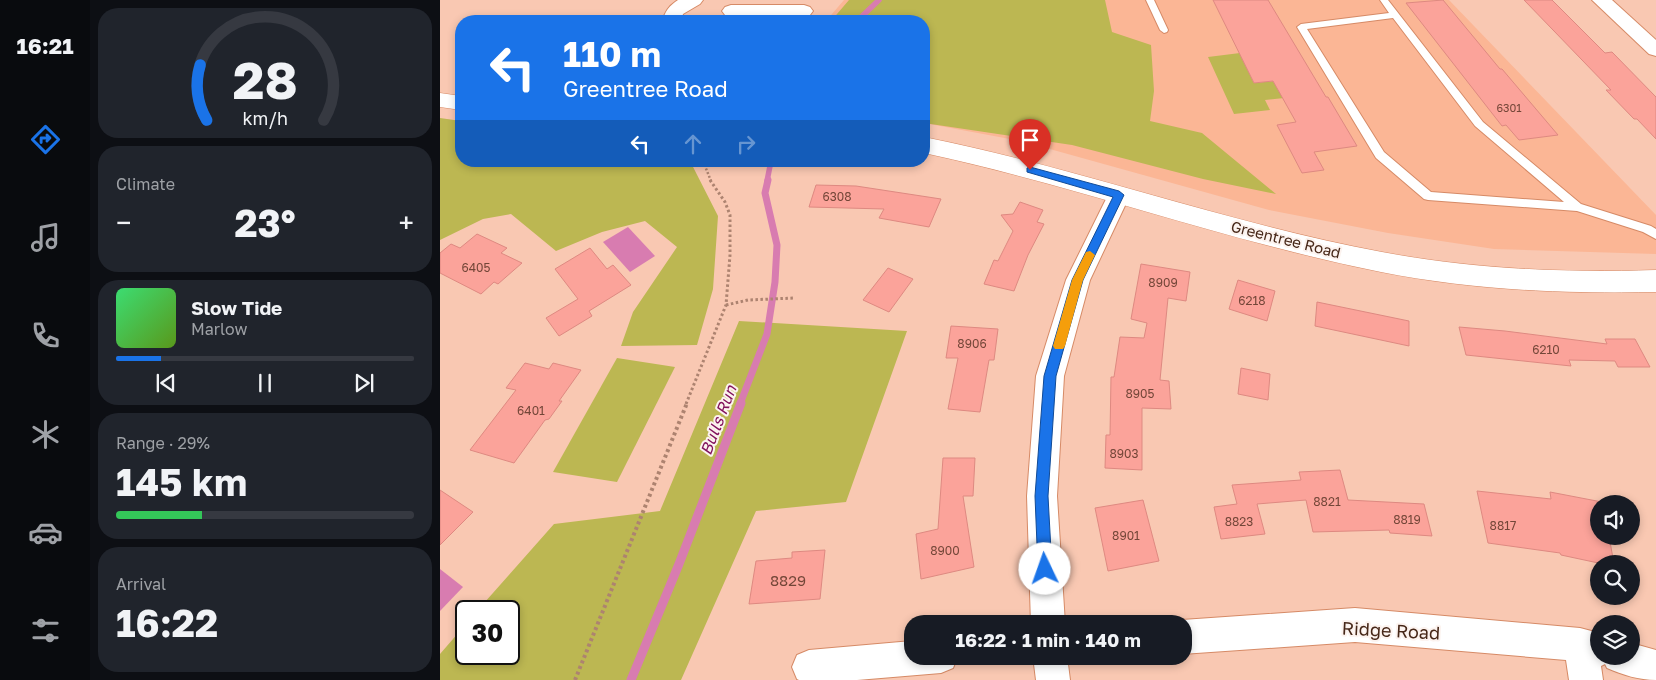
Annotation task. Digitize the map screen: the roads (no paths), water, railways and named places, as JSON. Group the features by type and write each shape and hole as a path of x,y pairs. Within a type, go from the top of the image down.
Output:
{"street":[{"path":"673,15 680,7 694,0"},
{"path":"1601,0 1656,50"},
{"path":"726,11 803,11"},
{"path":"440,100 455,102"},
{"name":"Greentree Road","path":"930,146 1004,163 1286,240 1393,263 1452,272 1530,279 1656,281"},
{"path":"1048,615 1042,496 1050,376 1078,280 1119,195"},
{"name":"Ridge Road","path":"1192,636 1355,624 1590,647"},
{"path":"1586,680 1590,647"},
{"path":"809,667 904,659"},
{"path":"1640,662 1656,667"},
{"path":"1051,665 1053,680"}],"lane":[{"path":"1150,0 1164,30"},
{"path":"1384,0 1479,124 1577,208"},
{"path":"1395,15 1301,27 1380,155 1428,196 1577,208 1647,229 1656,236"}],"waterway":[{"name":"Bulls Run","path":"863,15 879,0"},
{"name":"Bulls Run","path":"767,181 770,167"},
{"name":"Bulls Run","path":"740,404 767,334 775,282 777,245 765,193 768,180"},
{"name":"Bulls Run","path":"631,680 679,564 741,403"}]}
